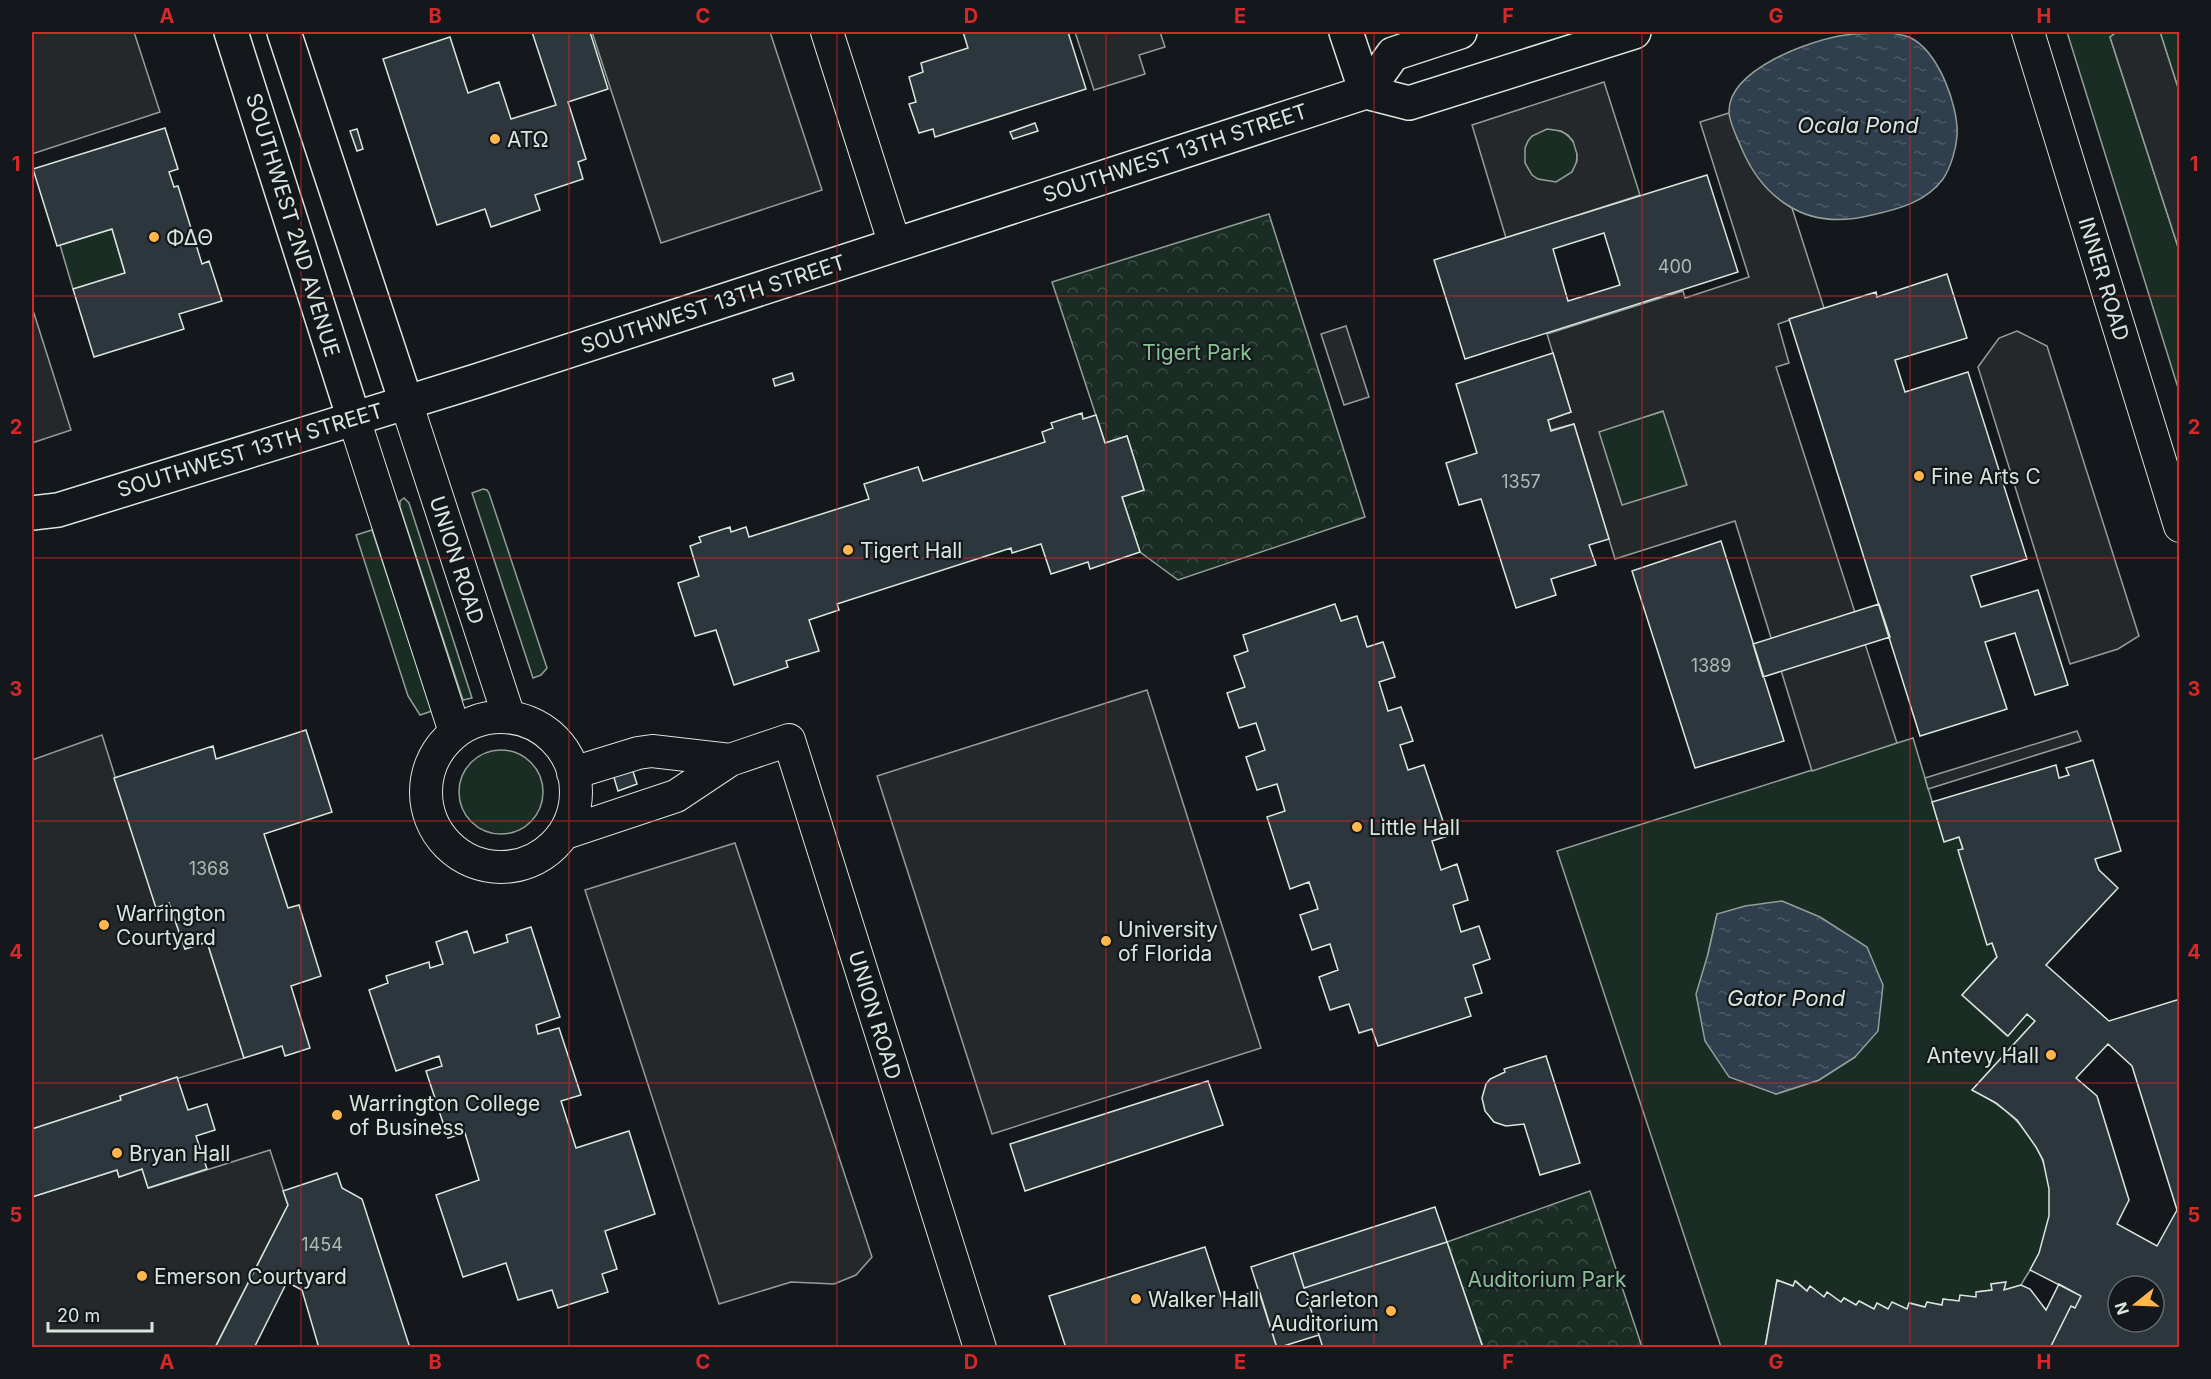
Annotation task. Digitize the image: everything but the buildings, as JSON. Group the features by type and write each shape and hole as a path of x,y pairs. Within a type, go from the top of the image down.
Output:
{"main road":[{"name":"SOUTHWEST 2ND AVENUE","path":"231,32 354,419"},
{"path":"284,32 406,402"},
{"path":"1346,32 1366,92"},
{"path":"1366,92 1393,54 1461,32"},
{"path":"1366,92 1409,103 1634,32"},
{"name":"SOUTHWEST 13TH STREET","path":"32,531 45,511 354,419 1366,92"}],"street":[{"path":"827,32 895,245"},
{"name":"INNER ROAD","path":"2028,32 2180,526"},
{"name":"UNION ROAD","path":"406,402 509,717"},
{"path":"354,419 455,732"},
{"name":"UNION ROAD","path":"509,717 536,725 552,737 565,752 576,789 574,808 565,833 542,856 524,864 505,867 485,865 467,859 451,848 434,824 427,795 428,776 435,757 455,732 479,720 509,717"},
{"name":"UNION ROAD","path":"565,833 676,796 730,760 789,741 980,1347"},
{"name":"UNION ROAD","path":"573,774 645,752 730,760"}],"green space":[{"path":"2067,32 2117,32 2110,37 2179,250 2179,391"},
{"path":"2160,32 2179,32 2179,91"},
{"path":"1550,129 1560,131 1569,137 1575,146 1577,156 1575,166 1569,175 1560,181 1550,183 1540,181 1531,175 1525,166 1523,156 1525,146 1531,137 1540,131"},
{"name":"Tigert Park","path":"1269,214 1365,517 1178,580 1140,552 1122,497 1144,490 1127,436 1105,443 1052,282"},
{"path":"112,229 125,273 73,289 60,245"},
{"path":"1664,411 1687,485 1622,506 1598,431"},
{"path":"483,489 489,493 547,668 541,675 533,678 472,493"},
{"path":"404,498 409,503 472,698 463,700 400,507 400,501"},
{"path":"372,530 432,711 420,715 408,696 356,535"},
{"path":"1913,738 1944,841 1959,837 1963,849 1959,850 1997,957 1962,995 2007,1036 2027,1014 2035,1021 1972,1090 1995,1103 2014,1118 2030,1137 2041,1157 2049,1180 2051,1203 2048,1228 2040,1253 2021,1285 2004,1290 1991,1284 1992,1290 1977,1292 1976,1297 1960,1296 1959,1301 1943,1299 1942,1305 1927,1302 1925,1307 1910,1303 1907,1309 1888,1309 1877,1303 1874,1309 1859,1301 1856,1305 1844,1298 1841,1302 1827,1292 1824,1297 1810,1286 1807,1291 1796,1281 1793,1286 1777,1280 1765,1347 1721,1347 1557,851","holes":["1717,914 1855,1057 1819,1080 1776,1094 1708,954"]},
{"path":"501,750 517,753 531,762 540,776 543,792 540,808 531,822 517,831 501,834 485,831 471,822 462,808 459,792 462,776 471,762 485,753"},
{"name":"Auditorium Park","path":"1590,1191 1642,1347 1483,1347 1447,1242"}],"shaded area":[{"path":"32,32 134,32 160,112 32,154"},
{"path":"592,32 770,32 822,190 661,243"},
{"path":"1075,32 1160,32 1165,47 1139,55 1145,74 1094,90"},
{"path":"2117,32 2160,32 2179,91 2179,250 2110,37"},
{"path":"1604,82 1640,195 1506,238 1472,125","holes":["1547,129 1561,131 1573,141 1577,154 1577,161 1572,172 1556,182 1538,179 1532,175 1525,163 1525,148 1528,141 1532,136"]},
{"path":"1729,113 1738,140 1784,203 1792,208 1824,308 1778,324 1789,363 1776,367 1897,743 1812,771 1735,521 1615,559 1574,424 1551,430 1548,420 1571,412 1547,334 1683,291 1685,298 1749,277 1700,122","holes":["1663,411 1687,485 1622,505 1599,432"]},
{"path":"32,307 71,430 32,443"},
{"path":"1346,326 1369,397 1344,405 1321,334"},
{"path":"2017,331 2047,346 2139,636 2118,649 2070,664 1978,367 1999,338"},
{"path":"1147,690 1261,1048 992,1134 877,776"},
{"path":"2077,731 2081,741 1928,789 1925,778"},
{"name":"Warrington Courtyard","path":"102,735 156,907 169,903 185,949 207,942 244,1058 120,1096 121,1100 32,1129 32,760"},
{"path":"735,843 872,1257 856,1275 834,1284 791,1282 719,1304 585,890"},
{"name":"Emerson Courtyard","path":"270,1150 288,1205 215,1347 32,1348 32,1197 117,1170 119,1177 142,1169 149,1188"}],"water":[{"name":"Ocala Pond","path":"1892,33 1909,37 1919,44 1929,54 1945,80 1957,124 1957,136 1953,158 1943,179 1920,199 1902,207 1861,217 1819,218 1781,201 1755,173 1745,156 1729,113 1732,97 1742,83 1756,70 1794,50 1846,35"},
{"name":"Gator Pond","path":"1782,901 1820,917 1867,947 1883,985 1878,1031 1855,1057 1819,1080 1776,1094 1729,1077 1705,1041 1696,994 1717,914 1745,906"}],"place":[{"name":"ΑΤΩ","path":"495,139"},
{"name":"ΦΔΘ","path":"154,237"},
{"name":"Fine Arts C","path":"1919,476"},
{"name":"Tigert Hall","path":"848,550"},
{"name":"Little Hall","path":"1357,827"},
{"name":"Warrington Courtyard","path":"104,925"},
{"name":"University of Florida","path":"1106,941"},
{"name":"Antevy Hall","path":"2051,1055"},
{"name":"Warrington College of Business","path":"337,1115"},
{"name":"Bryan Hall","path":"117,1153"},
{"name":"Emerson Courtyard","path":"142,1276"},
{"name":"Walker Hall","path":"1136,1299"},
{"name":"Carleton Auditorium","path":"1391,1311"}]}
